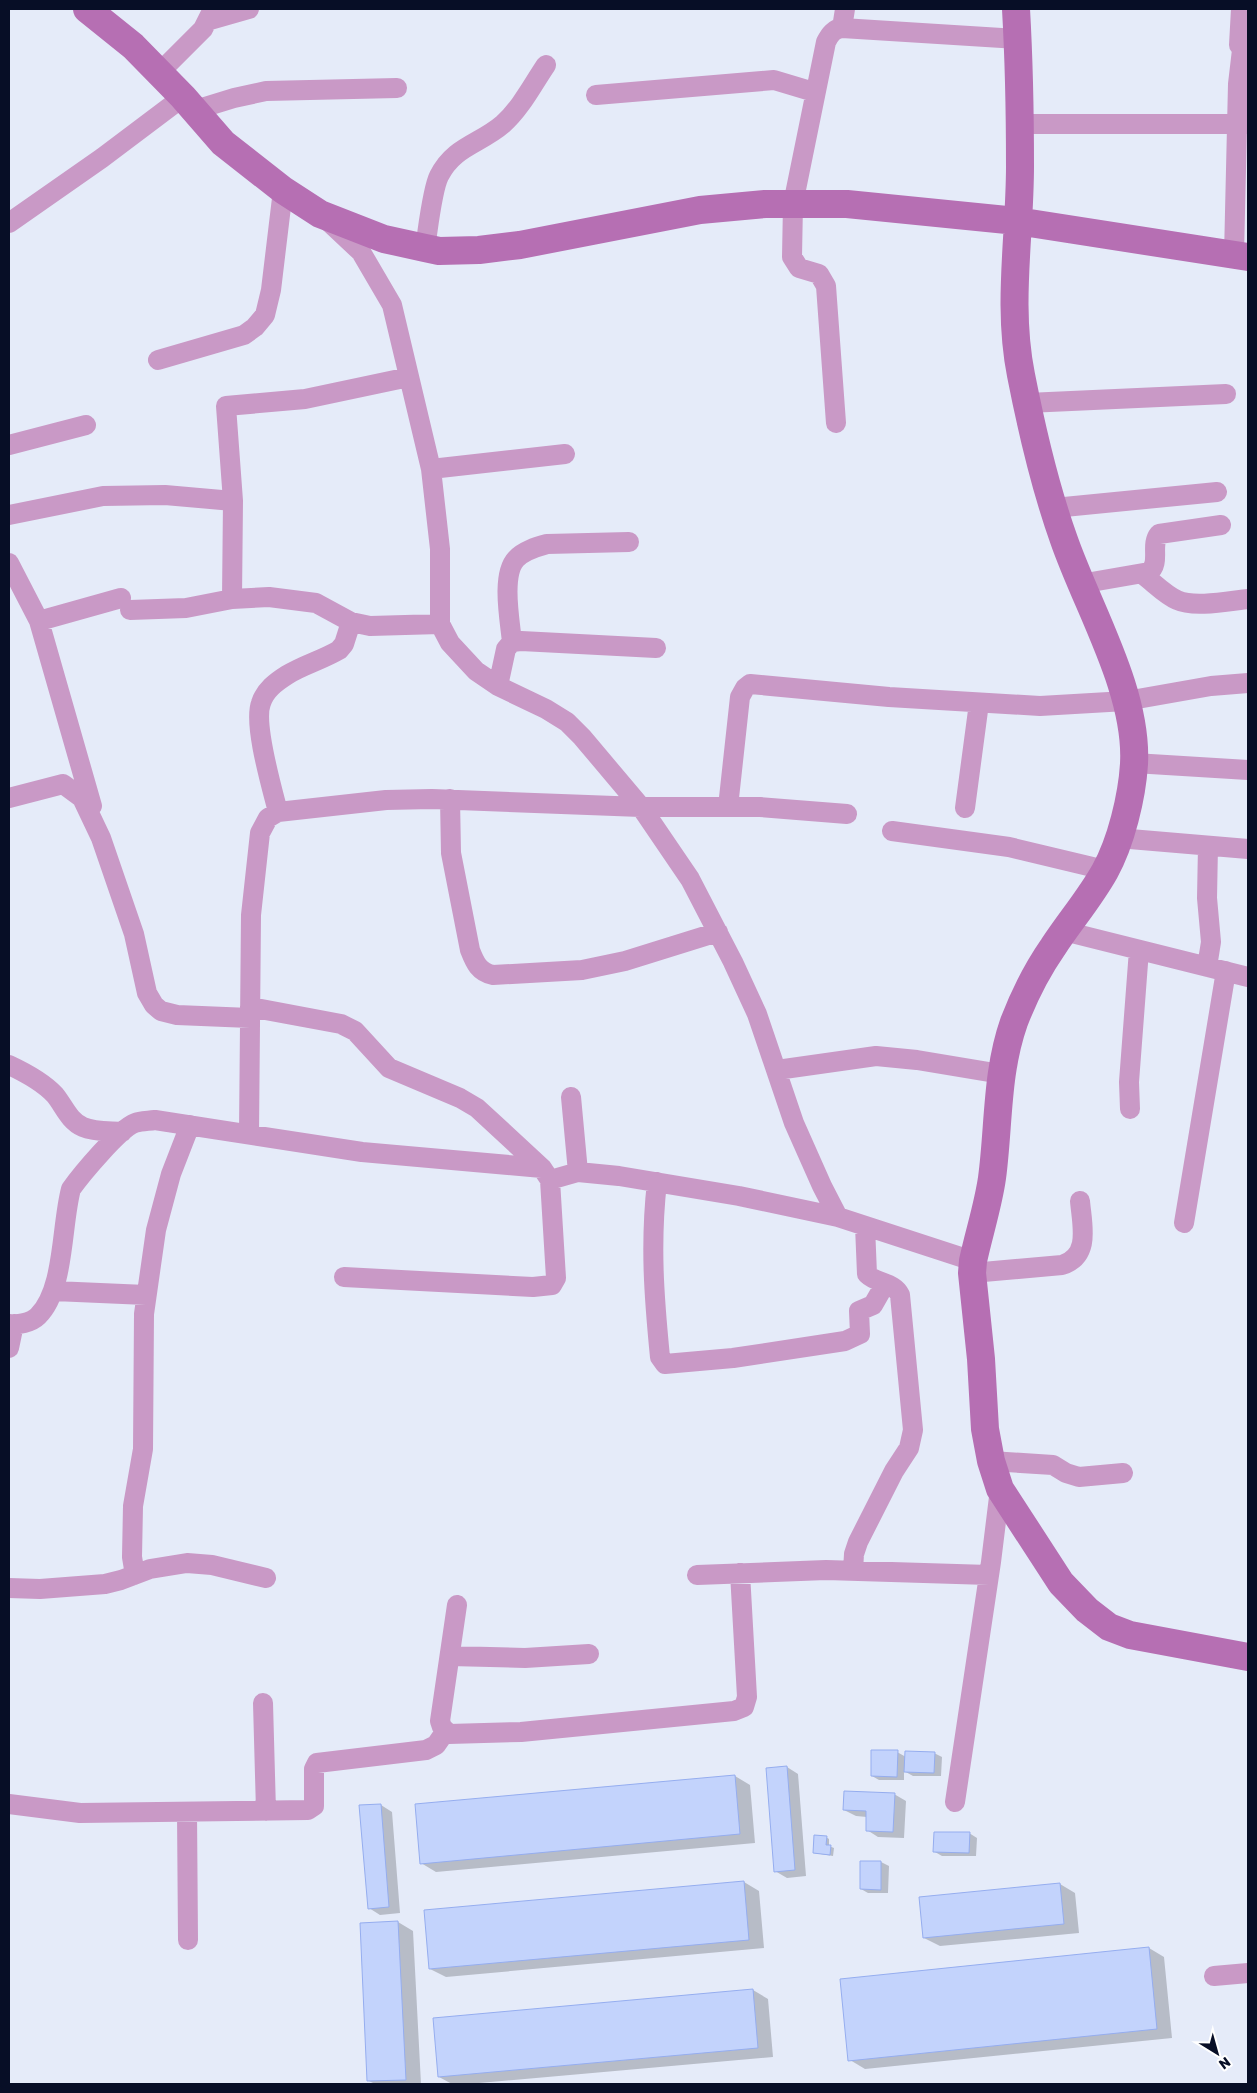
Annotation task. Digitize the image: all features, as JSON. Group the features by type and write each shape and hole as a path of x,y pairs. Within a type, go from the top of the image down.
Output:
{"main road":[{"path":"86,9 133,46 189,104 223,143 283,190 320,214 384,239 439,251 479,250 512,246 700,210 765,204 847,204 1017,221 1241,256"},
{"path":"1016,9 1020,166 1013,290 1016,344 1027,403 1054,508 1080,584 1108,649 1126,701 1133,735 1134,763 1131,788 1118,838 1105,870 1052,948 1023,1000 1013,1025 1001,1074 992,1177 972,1267 981,1360 985,1429 990,1461 1000,1489 1061,1583 1087,1610 1110,1626 1130,1635 1248,1657"}],"street":[{"path":"159,73 203,30 210,15 249,9"},
{"path":"1241,9 1238,36 1239,45 1245,52 1238,84 1243,124 1241,256"},
{"path":"836,423 826,286 819,274 799,268 792,257 793,204 814,92 826,42 844,18 1018,38"},
{"path":"425,248 438,178 450,158 504,123 519,105 546,65"},
{"path":"596,95 774,80 814,92"},
{"path":"9,223 102,158 189,104 234,98 266,91 397,88"},
{"path":"1019,124 1243,124"},
{"path":"158,360 244,335 255,327 265,315 271,290 283,190"},
{"path":"320,214 361,252 392,305 431,468 440,548 440,624 450,644 462,658 498,686 546,709 567,722 642,807 690,879 718,932 757,1014 794,1123 838,1217"},
{"path":"232,599 233,501 226,406 305,398 409,377"},
{"path":"1027,403 1226,394"},
{"path":"9,445 86,425"},
{"path":"431,468 565,454"},
{"path":"1054,508 1217,492"},
{"path":"9,515 103,496 165,495 233,501"},
{"path":"1080,584 1142,574 1153,569 1156,539 1159,534 1221,525"},
{"path":"512,642 507,582 516,559 534,548 547,544 629,542"},
{"path":"9,563 39,621 101,838 134,934 148,993 154,1006 161,1011 177,1015 250,1012 340,1024 355,1031 389,1068 460,1098 477,1108 546,1174 556,1278 552,1285 539,1287 344,1277"},
{"path":"1142,574 1172,598 1182,602 1204,603 1248,599"},
{"path":"39,621 125,604 186,608 232,599 269,597 316,603 351,622 370,626 440,624"},
{"path":"278,812 263,748 258,712 260,704 272,686 288,674 339,650 344,644 351,622"},
{"path":"498,686 506,649 512,642 656,648"},
{"path":"728,807 740,697 745,688 750,684 979,703 1040,706 1126,701 1211,686 1248,683"},
{"path":"965,808 979,703"},
{"path":"1134,763 1248,770"},
{"path":"9,798 63,784 82,798 101,838"},
{"path":"249,1134 251,915 260,833 268,818 278,812 386,800 450,800 642,807 760,807 848,814"},
{"path":"450,800 453,863 470,950 476,965 484,973 493,976 582,970 632,958 718,932"},
{"path":"892,831 1009,846 1105,870"},
{"path":"1118,838 1248,849"},
{"path":"1184,1223 1216,969 1211,942 1207,898 1208,846"},
{"path":"1064,930 1248,977"},
{"path":"1130,1108 1139,950"},
{"path":"776,1070 876,1056 917,1060 1001,1074"},
{"path":"9,1065 21,1070 54,1094 70,1117 78,1124 90,1129 122,1132"},
{"path":"571,1097 578,1172"},
{"path":"9,1348 11,1324 26,1323 38,1317 54,1291 72,1189 122,1132 134,1123 154,1120 362,1152 546,1174 578,1172 657,1182 739,1196 838,1217 972,1267 1062,1265 1071,1262 1079,1254 1083,1240 1080,1201"},
{"path":"135,1575 132,1557 133,1506 143,1449 144,1314 146,1294 156,1230 171,1174 190,1125"},
{"path":"657,1182 652,1225 653,1288 660,1357 665,1364 732,1358 836,1343 854,1338 860,1334 859,1311 873,1304 885,1284"},
{"path":"853,1571 854,1554 858,1542 894,1471 909,1448 913,1430 900,1295 896,1289 872,1279 866,1272 865,1226"},
{"path":"54,1291 146,1294"},
{"path":"990,1461 1053,1465 1071,1476 1079,1478 1123,1473"},
{"path":"955,1802 1000,1489"},
{"path":"9,1588 40,1589 105,1584 150,1569 187,1563 212,1565 266,1578"},
{"path":"697,1575 853,1571 989,1575"},
{"path":"457,1605 440,1721 445,1732 449,1734 521,1732 741,1710 745,1705 746,1697 740,1573"},
{"path":"450,1656 525,1658 589,1654"},
{"path":"263,1703 266,1810"},
{"path":"9,1804 80,1813 308,1810 313,1808 314,1769 317,1763 426,1750 436,1745 445,1732"},
{"path":"187,1812 188,1940"},
{"path":"1214,1976 1248,1973"}],"building":[{"path":"871,1750 898,1750 897,1777 871,1776"},
{"path":"905,1751 935,1752 934,1773 904,1772"},
{"path":"787,1766 795,1870 774,1872 766,1768"},
{"path":"735,1775 740,1834 420,1864 415,1804"},
{"path":"844,1791 895,1793 893,1832 866,1831 866,1811 843,1810"},
{"path":"381,1804 389,1907 368,1909 359,1805"},
{"path":"934,1832 970,1832 969,1853 933,1852"},
{"path":"814,1835 827,1836 826,1845 831,1845 830,1855 813,1853"},
{"path":"860,1861 881,1861 881,1890 860,1889"},
{"path":"744,1881 749,1940 429,1969 424,1910"},
{"path":"1060,1883 1064,1924 923,1938 919,1897"},
{"path":"398,1921 406,2080 367,2081 360,1923"},
{"path":"1149,1947 1157,2029 848,2061 840,1979"},
{"path":"753,1989 758,2048 438,2077 433,2018"}]}
